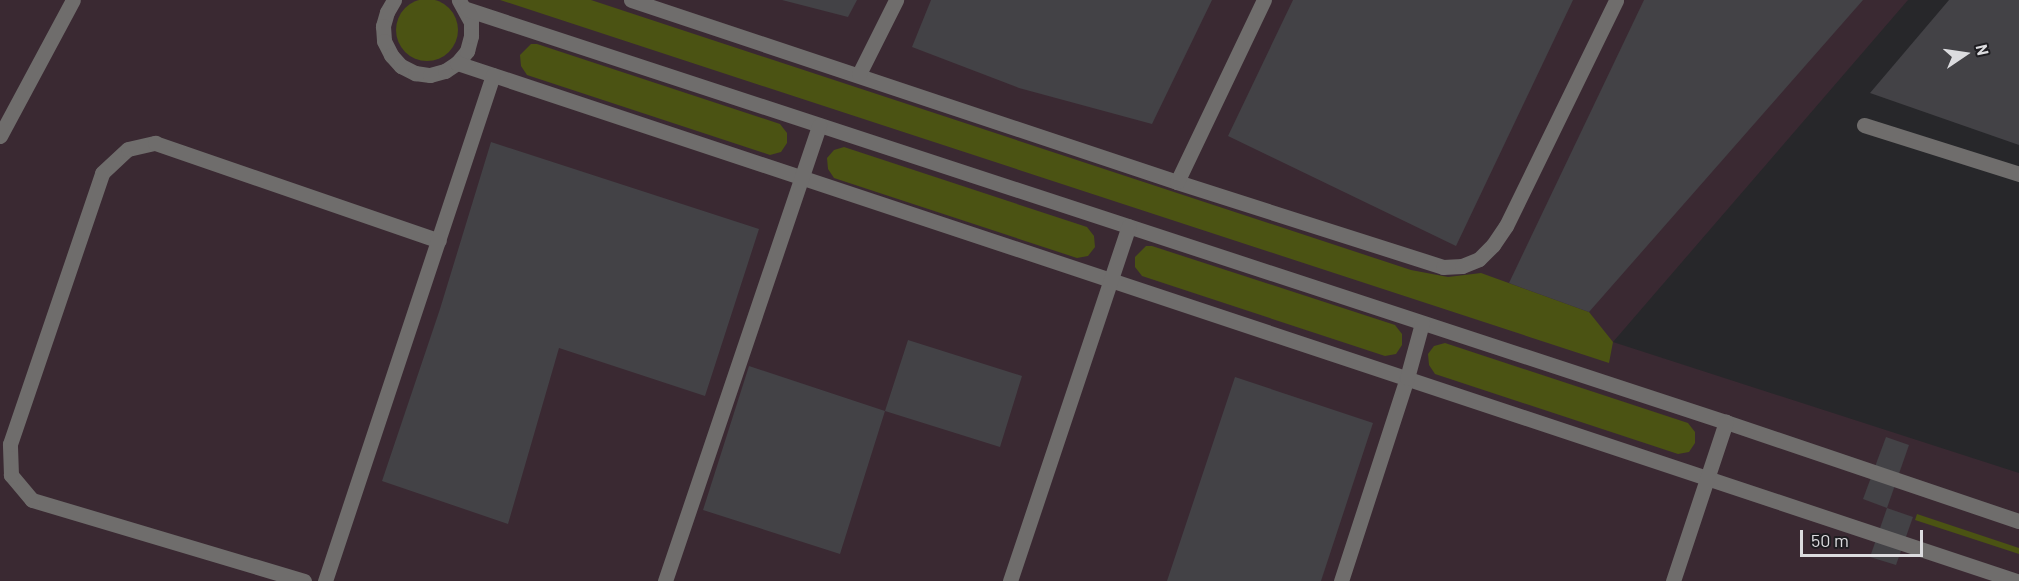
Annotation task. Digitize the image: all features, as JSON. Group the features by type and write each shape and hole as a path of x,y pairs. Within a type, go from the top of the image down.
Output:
{"lane":[{"path":"0,136 74,0"},
{"path":"394,0 383,26 384,41 391,55 401,66 415,73 430,75 445,71 457,63 467,51 471,36 471,22 463,4"},
{"path":"631,0 859,74 1177,182 1443,267 1461,266 1479,259 1493,245 1506,226 1616,0"},
{"path":"859,74 896,0"},
{"path":"1177,182 1264,0"},
{"path":"463,4 2019,521"},
{"path":"457,63 2018,581"},
{"path":"325,581 493,75"},
{"path":"665,581 819,124"},
{"path":"1864,125 2019,174"},
{"path":"304,581 32,500 11,475 10,444 102,173 128,149 155,142 439,241"},
{"path":"1010,581 1113,280 1129,226"},
{"path":"1341,581 1407,378 1422,323"},
{"path":"1673,581 1726,422"}],"shaded area":[{"path":"0,0 1908,0 1613,342 2019,473 2019,581 0,581"}],"green space":[{"path":"427,-1 449,8 458,30 449,52 427,61 405,52 396,30 405,8"},
{"path":"500,0 591,0 1411,270 1448,277 1481,273 1589,312 1613,342 1609,363"},
{"path":"531,44 537,44 780,124 787,133 787,143 781,152 770,155 527,75 521,66 520,55"},
{"path":"844,147 1087,227 1094,236 1095,247 1088,256 1077,258 834,178 828,169 827,158 834,150"},
{"path":"1146,246 1152,246 1395,325 1402,334 1402,345 1396,354 1385,356 1142,276 1135,267 1135,257"},
{"path":"1445,343 1688,423 1695,432 1695,443 1689,452 1678,454 1435,374 1429,365 1428,354 1434,346"},
{"path":"1917,514 2019,548 2019,554 1915,520"}],"building":[{"path":"782,0 857,0 848,17"},
{"path":"931,0 1212,0 1152,124 1019,88 912,47"},
{"path":"1293,0 1573,0 1456,246 1228,136"},
{"path":"1644,0 1863,0 1589,312 1509,283"},
{"path":"1949,0 2019,0 2019,145 1870,93"},
{"path":"491,142 759,229 705,396 559,348 508,524 382,481 440,309"},
{"path":"908,340 1022,376 1000,447 885,411"},
{"path":"749,366 885,411 840,554 703,510"},
{"path":"1235,377 1373,423 1321,581 1167,581"},
{"path":"1886,437 1909,445 1887,508 1863,499"},
{"path":"1887,508 1913,517 1896,565 1870,557"}]}
